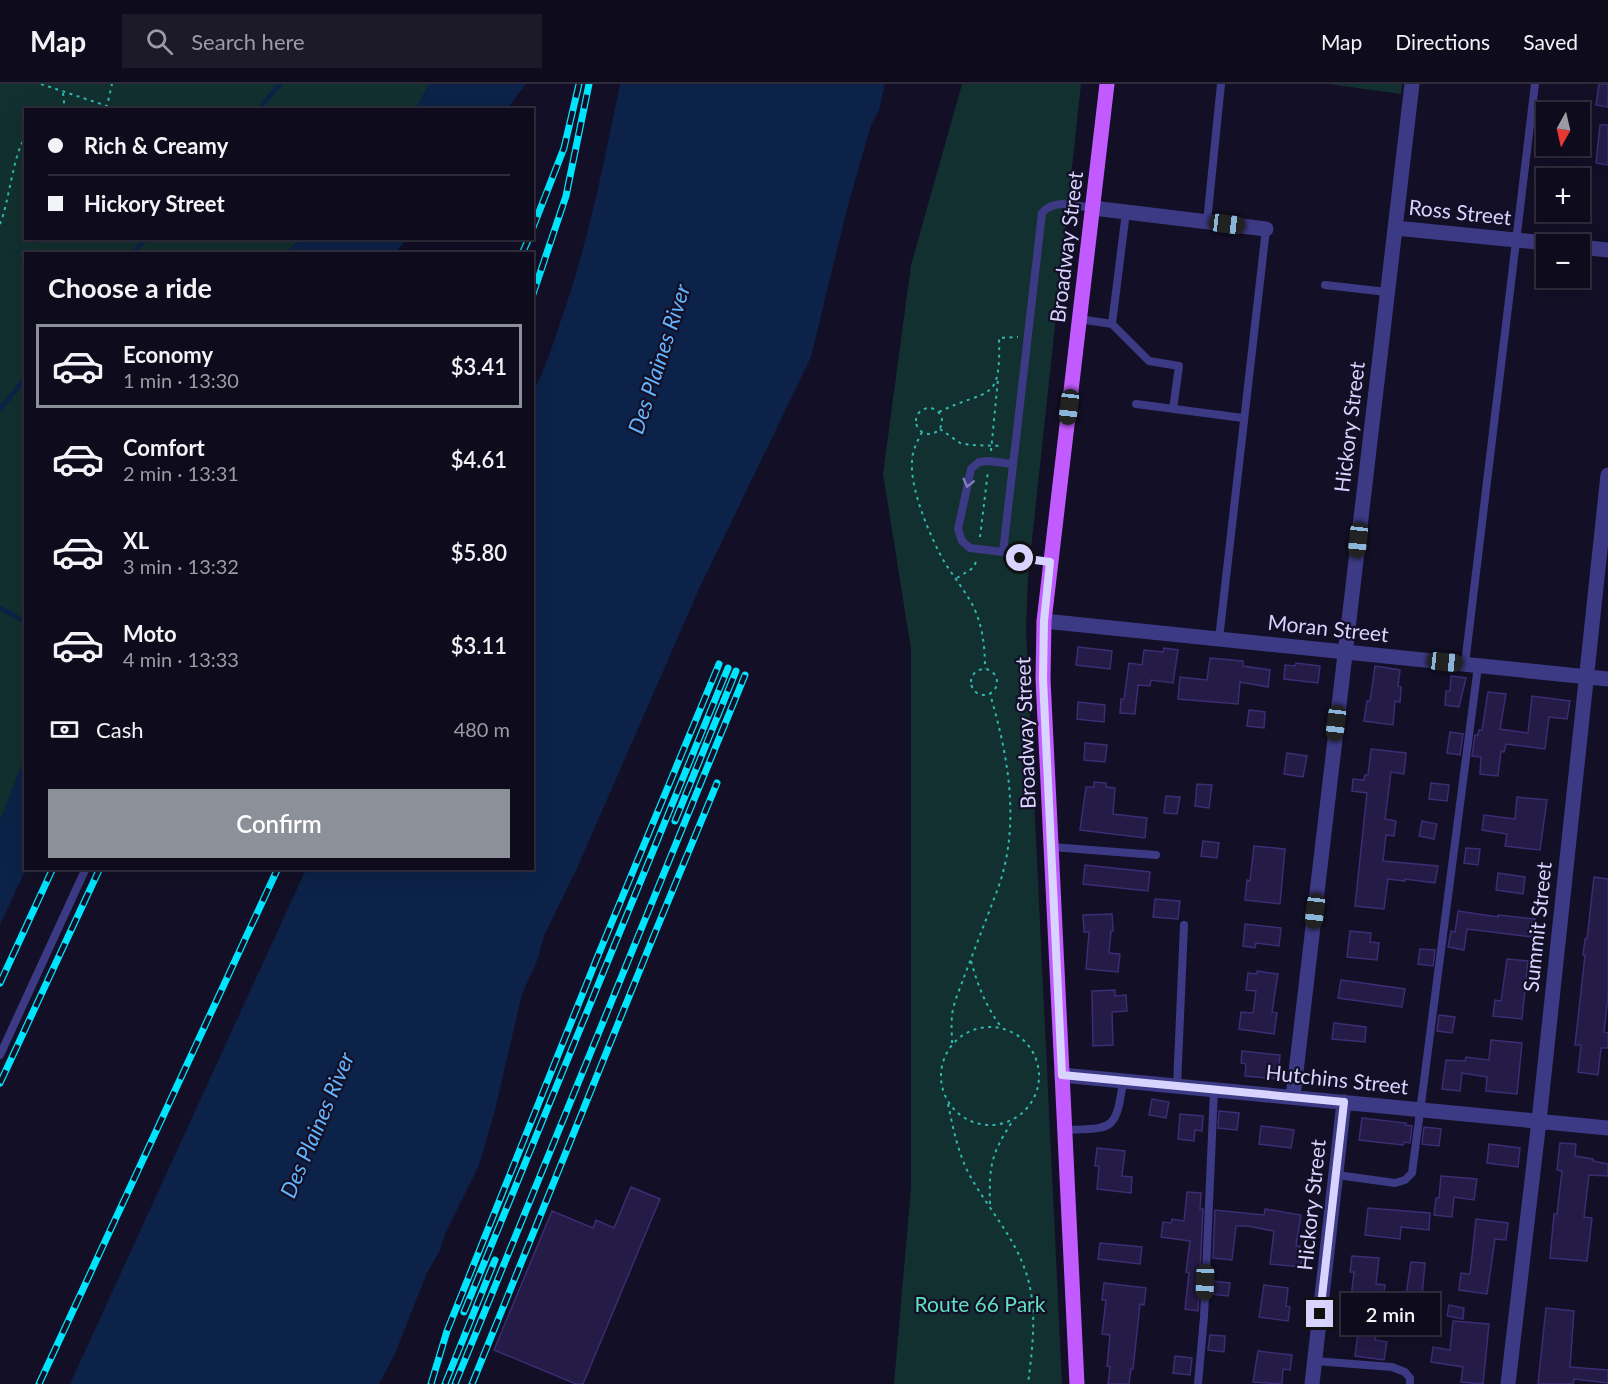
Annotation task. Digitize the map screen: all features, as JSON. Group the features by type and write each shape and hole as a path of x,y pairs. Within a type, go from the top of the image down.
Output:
{"main road":[{"name":"Broadway Street","path":"1077,1384 1043,679 1044,621 1107,84"}],"street":[{"name":"Hickory Street","path":"1293,1097 1412,84"},
{"path":"1093,208 1266,229"},
{"name":"Ross Street","path":"1395,228 1536,242"},
{"path":"1590,248 1608,250"},
{"name":"Summit Street","path":"1508,1384 1539,1121 1608,475"},
{"name":"Moran Street","path":"1044,621 1608,679"},
{"name":"Hutchins Street","path":"1062,1075 1608,1128"},
{"name":"Hickory Street","path":"1312,1384 1344,1102"}],"lane":[{"path":"1207,222 1221,84"},
{"path":"1337,1175 1395,1183 1405,1180 1412,1173 1535,84"},
{"path":"1003,552 1042,213 1048,206 1055,204 1093,208"},
{"path":"1112,324 1126,212"},
{"path":"1218,639 1266,229"},
{"path":"1325,285 1387,292"},
{"path":"1080,319 1112,324 1149,361 1179,366 1173,409"},
{"path":"1136,404 1243,418"},
{"path":"1013,464 979,462 971,470 958,529 962,541 970,548 978,550 1003,552 1020,558 1050,562"},
{"path":"1052,847 1156,855"},
{"path":"0,1055 85,870"},
{"path":"1177,1086 1184,925"},
{"path":"1065,1130 1103,1129 1110,1125 1119,1109 1123,1081"},
{"path":"1198,1384 1204,1317 1214,1090"},
{"path":"1315,1361 1392,1367 1405,1372 1410,1378 1410,1384"}],"path":[{"path":"41,84 107,106 112,84"},
{"path":"63,93 63,108"},
{"path":"0,224 10,192 18,149 24,140"},
{"path":"957,579 973,568 977,560 998,379 999,338 1007,336 1026,338"},
{"path":"939,412 981,396 992,389 998,379"},
{"path":"926,407 931,407 939,412 944,421 940,429 930,434 921,432 916,425 916,415 926,407"},
{"path":"940,429 960,443 970,446 991,445 1015,448"},
{"path":"921,432 914,448 911,464 913,481 933,537 945,562 972,604 982,630 985,669"},
{"path":"985,669 993,672 998,680 996,688 990,694 977,694 972,687 973,674 985,669"},
{"path":"952,1043 952,1014 997,890 1005,862 1010,829 1011,793 1006,756 990,694"},
{"path":"970,960 978,987 1002,1028"},
{"path":"947,1102 957,1114 984,1126 999,1125 1013,1120 1026,1110 1036,1095 1039,1079 1038,1062 1030,1047 1018,1035 1002,1028 988,1026 975,1029 963,1034 952,1043 944,1056 940,1072 941,1088 969,1174 1010,1236 1029,1283 1033,1339 1028,1384"},
{"path":"990,1207 991,1163 996,1147 1013,1120"}],"green space":[{"path":"0,84 429,84 417,108 24,108 24,240 299,240 287,252 24,252 24,761 0,821"},
{"name":"Route 66 Park","path":"962,84 1081,84 1028,577 1026,630 1062,1384 894,1384 911,1188 911,649 883,474 911,265"},
{"path":"1329,84 1402,84 1401,94"}],"water":[{"path":"429,84 526,84 508,108 417,108"},
{"name":"Des Plaines River","path":"620,84 885,84 879,110 871,125 847,209 811,357 699,589 578,866 544,936 537,961 522,994 494,1114 479,1165 427,1273 394,1356 379,1384 70,1384 306,870 534,870 534,390 552,347 571,291 601,173"},
{"path":"299,240 406,240 396,252 287,252"},
{"path":"24,759 26,870 0,925 0,821"}],"building":[{"path":"1599,84 1608,84 1608,107 1596,105"},
{"path":"1600,125 1608,125 1608,165 1596,163"},
{"path":"1078,647 1112,651 1110,669 1076,665"},
{"path":"1164,648 1178,650 1173,683 1151,680 1150,686 1138,685 1135,714 1120,713 1129,663 1142,665 1144,650 1163,652"},
{"path":"1210,658 1243,661 1243,666 1270,670 1268,687 1240,682 1238,704 1178,699 1180,677 1207,680"},
{"path":"1296,663 1320,666 1318,683 1284,679 1285,665 1295,666"},
{"path":"1375,666 1400,670 1398,686 1401,687 1400,702 1395,701 1393,725 1364,721 1367,701 1370,701"},
{"path":"1451,676 1466,678 1459,707 1445,705 1446,691 1450,691"},
{"path":"1488,692 1506,694 1500,729 1528,733 1532,696 1570,701 1567,719 1549,717 1545,749 1506,744 1504,752 1501,751 1498,776 1480,774 1481,757 1472,756 1475,735 1482,730"},
{"path":"1078,702 1105,705 1104,722 1077,719"},
{"path":"1249,710 1265,712 1264,728 1247,726"},
{"path":"1450,732 1463,734 1460,755 1447,753"},
{"path":"1085,743 1107,745 1105,762 1084,760"},
{"path":"1371,749 1406,753 1404,774 1391,772 1385,819 1396,821 1394,836 1386,835 1383,861 1438,866 1435,883 1388,879 1384,909 1355,906 1367,793 1352,791 1353,779 1364,780 1365,775 1368,775"},
{"path":"1287,753 1307,756 1303,777 1284,774"},
{"path":"1094,782 1106,783 1106,787 1115,788 1113,814 1147,818 1145,838 1080,830 1086,787 1094,787"},
{"path":"1431,783 1449,785 1447,801 1429,799"},
{"path":"1197,784 1212,785 1209,808 1195,806"},
{"path":"1166,796 1180,797 1177,814 1164,813"},
{"path":"1517,797 1547,800 1540,850 1505,846 1507,834 1482,830 1484,815 1515,819"},
{"path":"1422,821 1437,824 1434,839 1419,836"},
{"path":"1203,841 1219,843 1217,858 1201,856"},
{"path":"1254,846 1285,849 1280,904 1245,900 1247,880 1250,881"},
{"path":"1466,848 1480,849 1478,865 1464,863"},
{"path":"1085,865 1150,872 1148,891 1083,884"},
{"path":"1498,873 1525,877 1523,894 1496,890"},
{"path":"1594,877 1608,879 1608,997 1604,1032 1608,1033 1608,1048 1601,1048 1598,1075 1578,1072 1581,1045 1575,1045 1585,955 1583,955"},
{"path":"1155,899 1180,901 1178,919 1153,917"},
{"path":"1458,911 1498,917 1498,915 1535,919 1532,937 1467,929 1464,950 1448,947 1451,931 1455,932"},
{"path":"1112,914 1113,931 1111,931 1109,953 1120,954 1118,972 1086,969 1089,932 1084,932 1083,915"},
{"path":"1245,924 1281,928 1279,946 1256,943 1255,948 1243,946"},
{"path":"1350,931 1371,933 1370,942 1379,943 1377,960 1347,957"},
{"path":"1420,949 1435,950 1433,966 1418,964"},
{"path":"1507,959 1528,961 1522,1019 1493,1016 1495,1000 1501,1001"},
{"path":"1257,971 1278,974 1272,1012 1277,1013 1274,1034 1239,1029 1241,1012 1253,1013 1256,991 1246,990 1248,973 1257,974"},
{"path":"1341,980 1405,989 1402,1007 1338,998"},
{"path":"1115,990 1115,996 1126,995 1127,1011 1112,1012 1113,1045 1093,1046 1092,991"},
{"path":"1439,1015 1455,1017 1452,1033 1437,1031"},
{"path":"1334,1023 1366,1027 1365,1042 1332,1039"},
{"path":"1491,1040 1522,1043 1517,1094 1486,1091 1487,1077 1462,1073 1460,1091 1442,1089 1446,1060 1465,1061 1466,1057 1489,1060"},
{"path":"1242,1051 1280,1055 1278,1079 1245,1076 1246,1064 1241,1063"},
{"path":"1152,1099 1169,1102 1166,1118 1149,1115"},
{"path":"1219,1111 1239,1113 1237,1130 1218,1128"},
{"path":"1180,1114 1203,1116 1202,1131 1195,1130 1194,1141 1178,1139"},
{"path":"1362,1118 1406,1123 1405,1125 1412,1126 1410,1143 1404,1142 1403,1145 1359,1140"},
{"path":"1261,1126 1294,1130 1291,1148 1259,1144"},
{"path":"1424,1127 1441,1129 1439,1146 1422,1144"},
{"path":"1560,1143 1576,1144 1575,1156 1608,1164 1608,1176 1589,1175 1584,1217 1592,1218 1587,1261 1550,1258 1554,1214 1557,1214 1562,1171 1557,1170"},
{"path":"1489,1144 1520,1148 1518,1167 1487,1163"},
{"path":"1097,1148 1125,1151 1122,1176 1132,1177 1131,1193 1097,1189 1099,1166 1095,1166"},
{"path":"1441,1176 1477,1179 1474,1200 1454,1197 1452,1217 1434,1215 1436,1198 1439,1198"},
{"path":"631,1187 660,1199 583,1384 576,1384 494,1350 552,1211 593,1228 596,1220 614,1228"},
{"path":"1187,1192 1201,1193 1200,1209 1203,1209 1198,1311 1185,1309 1190,1241 1161,1237 1163,1222 1171,1223 1172,1219 1184,1221"},
{"path":"1368,1208 1430,1213 1429,1230 1401,1227 1400,1239 1365,1235"},
{"path":"1265,1209 1301,1215 1296,1246 1300,1246 1299,1254 1302,1254 1301,1267 1270,1264 1274,1231 1247,1226 1236,1226 1232,1260 1213,1258 1215,1210 1264,1215"},
{"path":"1476,1219 1508,1223 1506,1240 1495,1239 1487,1294 1459,1290 1461,1273 1470,1274"},
{"path":"1100,1243 1142,1247 1140,1264 1098,1259"},
{"path":"1352,1256 1379,1258 1376,1284 1385,1285 1383,1300 1379,1300 1375,1340 1387,1342 1384,1360 1355,1356 1359,1325 1348,1324 1354,1272 1350,1272"},
{"path":"1411,1262 1425,1263 1422,1297 1406,1295"},
{"path":"1212,1281 1230,1283 1228,1296 1211,1294"},
{"path":"1104,1283 1146,1288 1144,1305 1140,1304 1133,1369 1131,1369 1129,1384 1108,1384 1110,1335 1102,1334 1106,1300 1102,1300"},
{"path":"1264,1285 1288,1288 1286,1306 1290,1307 1288,1321 1259,1317"},
{"path":"1449,1305 1464,1308 1463,1319 1447,1316"},
{"path":"1546,1308 1574,1311 1570,1367 1608,1370 1608,1383 1574,1379 1573,1384 1538,1384"},
{"path":"1453,1321 1489,1324 1483,1384 1461,1382 1463,1367 1431,1362 1433,1347 1450,1350"},
{"path":"1210,1335 1225,1336 1224,1352 1208,1350"},
{"path":"1258,1351 1292,1355 1290,1370 1283,1369 1282,1384 1253,1382"},
{"path":"1175,1356 1192,1358 1190,1375 1173,1373"}],"waterway":[{"path":"260,108 280,84"},
{"path":"135,252 144,240"},
{"path":"0,409 24,380"},
{"path":"0,608 24,621"}],"railway":[{"path":"534,225 564,148 579,84"},
{"path":"534,291 566,196 589,84"},
{"path":"523,252 528,240"},
{"path":"431,1384 447,1331 597,958 719,664"},
{"path":"464,1312 728,668"},
{"path":"675,821 736,671"},
{"path":"455,1384 745,675"},
{"path":"472,1384 717,783"},
{"path":"0,983 52,870"},
{"path":"0,1083 99,870"},
{"path":"39,1384 277,870"},
{"path":"445,1384 495,1260"}],"route":[{"path":"1020,558 1050,562 1044,621 1043,679 1062,1075 1344,1102 1320,1314"}]}
